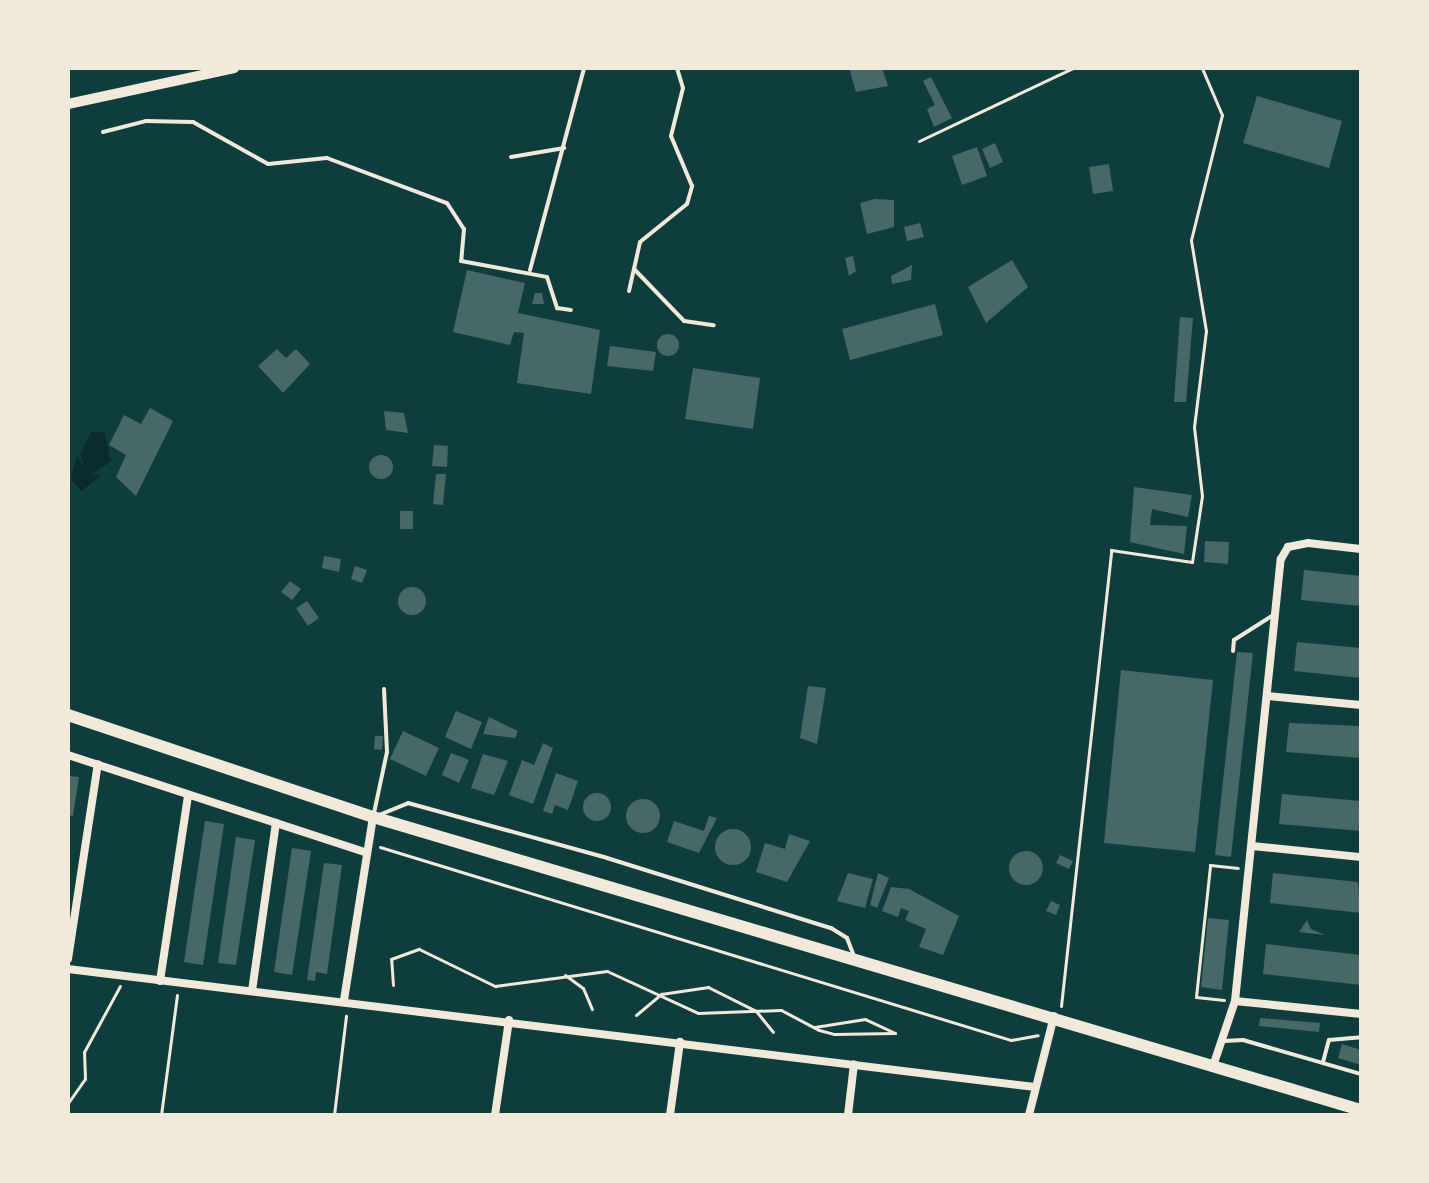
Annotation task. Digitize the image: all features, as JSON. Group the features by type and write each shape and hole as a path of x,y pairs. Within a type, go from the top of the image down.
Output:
{"main road":[{"path":"68,715 373,817 1054,1015 1361,1110"}],"street":[{"path":"68,104 208,71 234,68"},
{"path":"1213,1066 1235,1001 1276,614 1288,547 1361,549"},
{"path":"1268,696 1361,705"},
{"path":"68,755 276,823 366,848"},
{"path":"68,959 98,764"},
{"path":"160,981 188,795"},
{"path":"344,1000 373,817"},
{"path":"252,991 276,823"},
{"path":"1252,846 1361,857"},
{"path":"68,969 509,1020 1035,1087"},
{"path":"1235,1001 1361,1014"},
{"path":"1029,1115 1054,1015"},
{"path":"495,1115 509,1020"},
{"path":"670,1115 680,1042"},
{"path":"848,1115 854,1064"}],"lane":[{"path":"530,270 584,68"},
{"path":"629,291 640,242 687,204 692,186 671,136 683,88 677,68"},
{"path":"103,132 146,121 193,122 268,164 327,158 447,203 464,229 461,261 530,270 547,277 557,308 571,310"},
{"path":"511,157 564,148"},
{"path":"635,270 684,321 714,325"},
{"path":"1233,651 1234,640 1276,614"},
{"path":"373,817 387,752 384,689"},
{"path":"373,817 408,803 607,858 831,928 847,938 854,957"},
{"path":"1323,1062 1329,1040 1361,1037"},
{"path":"1221,1041 1243,1040 1361,1074"}],"path":[{"path":"919,141 1073,68"},
{"path":"1054,1015 1067,996 1111,550 1192,562 1202,496 1194,427 1206,331 1191,240 1222,115 1202,68"},
{"path":"366,848 1011,1040 1050,1033"},
{"path":"1235,1001 1196,997 1210,865 1249,870"},
{"path":"393,985 391,959 419,949 495,986 565,975 626,974 698,1013 781,1010 815,1027 867,1037 895,1033 865,1019 815,1027"},
{"path":"565,975 583,988 592,1009"},
{"path":"68,1103 85,1079 84,1052 124,976"},
{"path":"161,1115 178,983"},
{"path":"636,1015 661,994 708,987 756,1011 773,1032"},
{"path":"334,1115 344,1000"}],"water":[{"path":"91,432 104,432 111,461 93,474 85,470 80,454"},
{"path":"77,455 85,470 93,475 102,475 81,491 71,480"}],"building":[{"path":"849,68 882,68 888,86 856,92"},
{"path":"931,77 952,118 934,127 927,109 935,105 923,81"},
{"path":"1257,96 1342,121 1329,168 1243,143"},
{"path":"995,143 1003,162 990,168 982,149"},
{"path":"977,147 987,176 962,185 952,156"},
{"path":"1109,164 1113,191 1093,194 1089,167"},
{"path":"875,199 894,200 894,227 867,234 860,203"},
{"path":"920,223 924,237 907,241 904,227"},
{"path":"853,256 856,271 849,276 845,258"},
{"path":"1012,260 1028,287 986,323 968,287"},
{"path":"912,265 911,280 892,284 891,276"},
{"path":"467,270 525,283 518,313 600,330 591,394 517,383 524,333 514,332 510,345 453,332"},
{"path":"535,293 542,293 544,304 532,304"},
{"path":"935,304 943,335 850,360 842,329"},
{"path":"1180,317 1193,318 1186,402 1174,402"},
{"path":"668,334 676,337 679,345 676,353 668,356 660,353 657,345 660,337"},
{"path":"610,346 656,352 653,371 607,366"},
{"path":"277,349 286,358 296,349 310,364 283,393 258,366"},
{"path":"693,368 760,378 753,429 685,419"},
{"path":"150,408 173,421 136,496 116,477 126,455 109,445 124,415 141,424"},
{"path":"384,411 404,413 408,433 386,430"},
{"path":"434,445 448,446 447,467 432,466"},
{"path":"381,455 389,459 393,467 389,475 381,479 373,475 369,467 373,459"},
{"path":"436,474 446,474 443,505 433,504"},
{"path":"1134,487 1192,495 1188,517 1152,509 1150,525 1187,526 1184,554 1130,542"},
{"path":"400,511 413,511 413,529 400,529"},
{"path":"1205,541 1229,542 1228,564 1204,562"},
{"path":"324,556 341,559 339,572 322,568"},
{"path":"355,566 367,570 362,583 351,579"},
{"path":"1304,570 1361,576 1361,606 1301,600"},
{"path":"290,581 301,589 292,600 281,592"},
{"path":"412,587 422,591 426,601 422,611 412,615 402,611 398,601 402,591"},
{"path":"307,601 319,618 308,626 296,608"},
{"path":"1297,642 1361,648 1361,678 1294,671"},
{"path":"1237,652 1253,653 1231,857 1215,855"},
{"path":"1121,670 1213,680 1195,852 1104,843"},
{"path":"808,686 826,688 817,744 800,738"},
{"path":"456,711 482,722 471,749 445,737"},
{"path":"489,717 518,731 515,738 483,734"},
{"path":"1289,723 1361,726 1361,758 1286,752"},
{"path":"403,731 439,748 426,776 390,759"},
{"path":"375,736 383,736 382,750 374,749"},
{"path":"543,743 553,748 533,804 509,795 522,760 534,765"},
{"path":"451,753 469,760 459,783 442,775"},
{"path":"483,754 508,761 494,795 471,788"},
{"path":"556,773 578,781 568,810 555,805 552,814 543,811"},
{"path":"68,776 79,777 73,816 68,815"},
{"path":"597,793 607,797 611,807 607,817 597,821 587,817 583,807 587,797"},
{"path":"1282,794 1361,801 1361,831 1279,824"},
{"path":"643,799 655,804 660,816 655,828 643,833 631,828 626,816 631,804"},
{"path":"709,816 717,818 699,853 667,842 674,821 704,831"},
{"path":"205,821 224,824 203,965 184,962"},
{"path":"733,829 746,834 751,847 746,860 733,865 720,860 715,847 720,834"},
{"path":"789,834 810,841 787,882 756,872 765,843 785,849"},
{"path":"236,837 255,840 236,965 218,963"},
{"path":"292,848 311,851 292,975 274,972"},
{"path":"1026,851 1038,856 1043,868 1038,880 1026,885 1014,880 1009,868 1014,856"},
{"path":"1060,855 1073,861 1069,869 1056,863"},
{"path":"324,863 342,865 327,974 316,972 315,981 307,980"},
{"path":"848,873 873,879 865,908 837,901"},
{"path":"878,873 889,878 877,908 870,905"},
{"path":"1273,873 1358,882 1361,913 1270,903"},
{"path":"891,887 909,889 959,916 943,955 919,947 926,929 905,920 909,911 901,908 898,917 882,911"},
{"path":"1051,901 1060,905 1056,915 1046,911"},
{"path":"1208,918 1229,920 1222,990 1201,987"},
{"path":"1307,920 1311,929 1325,935 1299,932"},
{"path":"1266,944 1361,955 1361,985 1263,974"},
{"path":"1260,1018 1320,1023 1319,1032 1259,1026"},
{"path":"1342,1044 1361,1050 1361,1065 1338,1058"}]}
